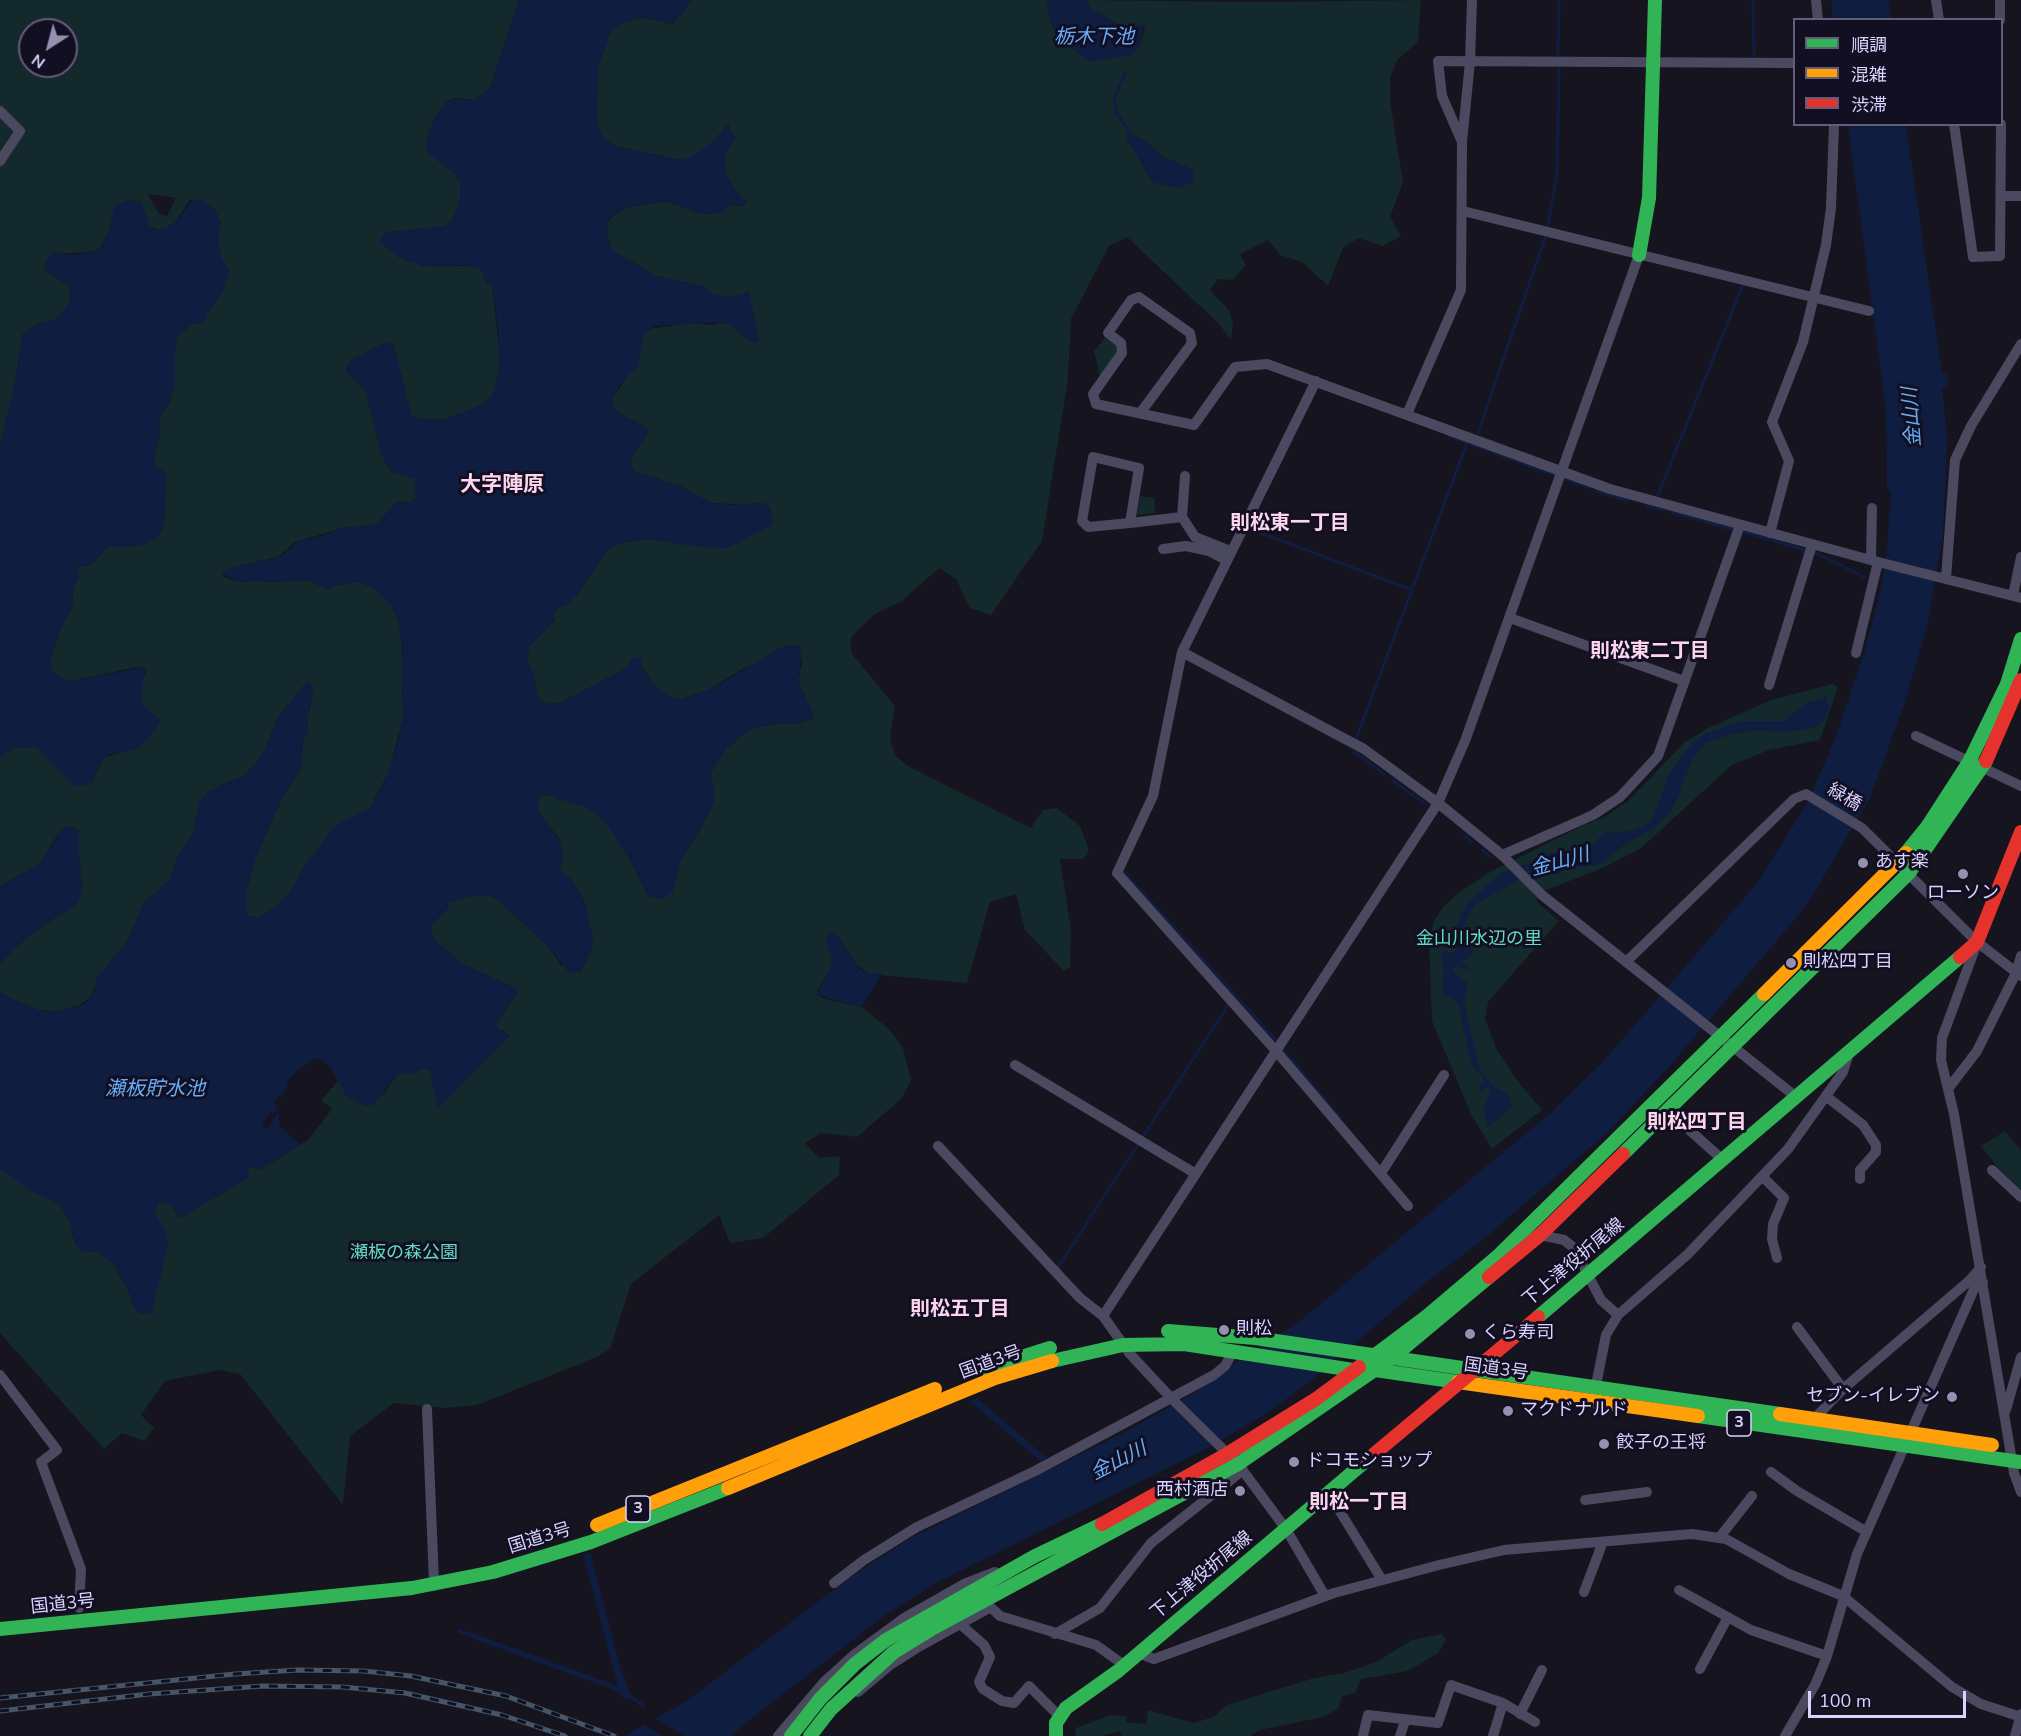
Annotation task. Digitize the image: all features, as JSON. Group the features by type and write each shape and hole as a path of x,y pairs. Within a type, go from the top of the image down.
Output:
{"main road":[{"path":"1639,255 1649,198 1655,0"},
{"path":"791,1736 820,1699 855,1664 986,1604 1240,1467 1375,1363 1523,1233 1899,862 1940,808 1969,762 2007,684 2021,639"},
{"path":"1375,1363 1392,1358 1540,1235 1909,873 1983,769 2021,680"},
{"name":"下上津役折尾線","path":"1059,1716 1124,1665 1457,1383 1588,1276 1977,942 2018,846 2021,832"},
{"name":"国道3号","path":"0,1616 344,1582 503,1570 591,1542 995,1378 1120,1340 1195,1332 1255,1338 1349,1353 1375,1363 1457,1383 2017,1455"},
{"name":"国道3号","path":"1120,1340 1184,1344 1353,1370 1375,1363"},
{"name":"国道3号","path":"1392,1358 1812,1420 1908,1441"},
{"path":"810,1736 831,1709 869,1672 890,1646 1035,1556 1102,1524 1227,1454 1316,1399 1353,1370"},
{"name":"国道3号","path":"0,1629 347,1596 434,1577"},
{"path":"1056,1736 1059,1716"}],"street":[{"path":"1407,414 1461,290 1462,142 1470,62 1472,0"},
{"path":"1816,0 1818,18"},
{"path":"1936,0 1939,18"},
{"path":"2000,0 2000,18"},
{"path":"1462,142 1442,96 1437,61 1793,63"},
{"path":"0,112 20,131 0,161"},
{"path":"1770,533 1789,461 1772,422 1803,342 1815,298 1831,208 1834,126"},
{"path":"1954,126 1973,257 2000,256 2001,126"},
{"path":"2001,196 2021,196"},
{"path":"1463,211 1869,311"},
{"path":"1103,1316 1438,803 1465,741 1639,255"},
{"path":"1141,412 1192,343 1190,333 1139,297 1131,300 1108,333 1121,343 1122,353 1093,394 1096,404 1194,425 1235,367 1267,364 1610,489 1812,545 2017,596 2021,557"},
{"path":"1944,577 1955,460 1971,426 2021,344"},
{"path":"1316,381 1182,652 1153,796 1117,873 1276,1051 1369,1163 1381,1173 1408,1206"},
{"path":"1130,523 1139,468 1093,457 1082,521 1088,527 1130,523 1182,517"},
{"path":"1185,476 1182,517 1195,537 1228,555"},
{"path":"1856,653 1876,561 1872,508"},
{"path":"1502,855 1593,815 1620,798 1658,756 1740,525"},
{"path":"1769,685 1812,545"},
{"path":"1163,549 1186,546 1228,555"},
{"path":"1510,618 1684,681"},
{"path":"1182,652 1364,749 1438,803 1502,855 1539,891 1719,1038 1795,1096"},
{"path":"1916,736 2021,786"},
{"name":"緑橋","path":"1626,962 1794,799 1809,795 1862,828 1899,862 1977,942 2019,975"},
{"path":"1977,942 1942,1038 1941,1060 1981,1267 2005,1413 2017,1455 2021,1492"},
{"path":"1948,1089 1977,1051 2019,975 2021,956"},
{"path":"1595,1402 1595,1388 1606,1335 1618,1315 1688,1254 1788,1149 1843,1072 1849,1053"},
{"path":"1015,1065 1196,1174"},
{"path":"1381,1173 1444,1075"},
{"path":"1827,1097 1863,1125 1876,1145 1876,1152 1860,1170 1860,1179"},
{"path":"1667,1110 1724,1161"},
{"path":"938,1146 1080,1298 1103,1316 1120,1340 1171,1398 1240,1467 1286,1529 1325,1596"},
{"path":"1992,1170 2021,1197"},
{"path":"1762,1176 1784,1198 1773,1224 1772,1239 1777,1258"},
{"path":"1540,1235 1564,1240 1574,1248 1601,1300 1618,1315"},
{"path":"1812,1420 1843,1389 1970,1280 1981,1267"},
{"path":"1785,1736 1808,1701 1827,1656 1843,1596 1867,1532 1974,1289 1983,1282"},
{"path":"1797,1327 1843,1389"},
{"path":"834,1583 864,1560 917,1527 1035,1471 1214,1375 1237,1351"},
{"path":"2005,1413 2021,1358"},
{"path":"0,1375 57,1450 41,1462 81,1569 79,1608"},
{"path":"427,1408 434,1577"},
{"path":"1054,1634 1100,1608 1151,1544 1240,1467"},
{"path":"1771,1472 1797,1491 1867,1532"},
{"path":"1329,1492 1382,1580"},
{"path":"1585,1500 1647,1492"},
{"path":"1719,1538 1752,1496"},
{"path":"1138,1653 1154,1659 1325,1596 1504,1550 1692,1534 1719,1538 1789,1574 1843,1596 1952,1687 1981,1704 2021,1716 2015,1736"},
{"path":"1584,1592 1601,1547"},
{"path":"778,1736 824,1682 855,1654 904,1618 964,1584 1035,1556"},
{"path":"1679,1590 1751,1630 1827,1656"},
{"path":"815,1736 828,1720 890,1665 986,1604 1000,1616 1096,1646 1124,1665"},
{"path":"1700,1669 1728,1617"},
{"path":"959,1623 984,1645 990,1657 979,1682 983,1689 1002,1701 1014,1703 1029,1686 1059,1716"},
{"path":"1520,1714 1542,1670"},
{"path":"1363,1736 1368,1715 1438,1723 1451,1685 1503,1703 1535,1722"},
{"path":"1493,1736 1503,1703"},
{"path":"1400,1736 1405,1721"}],"green space":[{"path":"0,0 519,0 491,86 475,100 454,98 435,116 427,138 427,152 453,172 460,181 460,200 452,221 444,226 384,233 398,257 424,266 477,266 484,273 487,283 492,286 500,359 496,388 492,397 480,406 443,420 423,419 412,416 410,411 394,345 386,342 350,361 346,368 347,372 366,391 381,454 392,472 415,479 415,498 410,503 399,502 373,525 344,528 295,542 278,557 243,565 222,576 239,582 309,580 328,590 338,585 359,582 376,589 392,606 399,623 401,639 403,718 389,772 370,808 333,830 305,866 290,893 259,918 247,916 247,889 255,859 280,802 302,766 303,740 308,731 307,718 311,705 306,683 278,717 266,747 255,764 242,777 219,786 200,801 193,833 177,857 169,881 144,903 127,942 98,978 91,997 78,1006 54,1012 37,1010 0,993 0,964 18,945 58,915 74,908 83,888 79,860 79,833 78,829 58,834 39,864 0,886 0,757 13,748 36,747 52,762 92,783 103,758 142,745 159,723 158,718 146,709 141,700 141,685 146,671 137,667 71,681 52,671 50,661 59,632 72,607 73,589 79,576 77,570 80,566 91,565 108,547 139,546 148,543 164,522 166,474 155,465 154,457 160,435 158,421 169,403 175,383 177,336 192,324 205,322 207,313 224,289 229,269 221,258 218,239 203,201 190,200 174,224 160,231 150,227 139,201 115,205 108,233 100,248 92,252 51,254 44,266 47,272 69,286 70,302 57,319 37,324 22,335 15,384 0,445","holes":["148,194 176,198 167,216 159,214"]},
{"name":"瀬板の森公園","path":"692,0 1047,0 1051,23 1056,33 1069,43 1130,55 1140,45 1145,28 1143,25 1130,29 1119,25 1093,10 1085,0 1255,2 1421,0 1418,42 1397,60 1390,78 1390,101 1403,182 1390,217 1401,236 1383,246 1358,238 1343,248 1328,286 1302,262 1280,255 1268,240 1240,254 1246,265 1232,280 1218,279 1210,290 1228,309 1233,322 1231,340 1218,323 1127,237 1109,246 1071,319 1068,379 1042,541 991,615 970,608 956,579 939,568 902,601 875,614 853,635 850,642 852,654 895,706 890,739 895,755 906,765 1031,828 1043,810 1057,808 1080,826 1089,850 1084,859 1060,859 1071,930 1070,967 1064,971 1025,930 1016,894 990,902 967,983 869,974 856,964 838,936 830,969 817,991 822,998 862,1007 889,1029 903,1048 911,1080 902,1098 857,1137 821,1133 805,1143 819,1158 840,1156 839,1175 763,1238 730,1243 719,1215 631,1284 610,1349 599,1356 477,1405 445,1408 394,1403 350,1436 343,1505 240,1374 219,1370 165,1381 141,1415 154,1428 144,1441 122,1433 104,1449 0,1333 0,1169 60,1204 71,1224 73,1237 84,1252 99,1252 114,1265 131,1296 134,1309 165,1229 155,1215 158,1203 165,1202 172,1206 180,1218 249,1177 247,1169 251,1166 259,1170 308,1140 332,1109 321,1100 338,1081 383,1095 397,1074 412,1074 424,1068 430,1070 438,1108 506,1032 498,1029 496,1023 512,1001 516,989 463,964 435,940 430,931 432,924 448,908 448,903 471,896 489,896 499,901 549,947 561,966 593,942 585,903 572,880 560,870 563,856 560,840 536,808 540,796 553,795 586,807 604,820 632,863 647,894 672,893 681,859 714,802 714,788 710,774 727,748 750,729 780,723 798,724 813,718 798,680 802,663 800,646 746,667 710,689 681,699 672,698 655,687 640,664 627,668 560,703 548,704 541,702 538,697 534,676 527,660 529,647 554,621 554,611 575,597 607,550 621,543 648,539 727,547 773,524 770,507 758,503 748,505 711,503 680,486 634,471 630,460 646,428 618,412 613,405 612,399 632,370 644,335 649,329 691,323 712,325 726,322 754,343 758,340 749,292 728,298 714,294 702,286 656,276 612,250 606,234 609,219 626,208 664,201 696,212 719,213 732,205 744,206 746,202 737,194 725,172 724,155 735,138 728,124 713,142 689,158 680,160 619,147 602,137 596,113 599,64 612,29 622,23 642,17 673,24","holes":["1127,133 1146,141 1164,158 1188,167 1179,188 1153,182 1128,141"]},
{"path":"1105,338 1117,346 1117,352 1100,377 1094,351"},
{"path":"1140,496 1154,498 1155,513 1137,515"},
{"name":"金山川水辺の里","path":"1833,684 1838,687 1820,740 1769,750 1732,765 1641,848 1603,868 1541,892 1536,901 1559,921 1488,1002 1485,1019 1497,1050 1516,1079 1542,1110 1492,1149 1471,1114 1432,1021 1429,940 1434,921 1443,907 1457,894 1488,873 1582,826 1605,817 1629,800 1685,742 1708,728 1771,700"},
{"path":"2005,1131 2021,1150 2021,1190 1998,1168 1981,1146"},
{"path":"1442,1634 1446,1640 1438,1653 1408,1671 1361,1679 1355,1693 1342,1696 1338,1709 1323,1717 1260,1730 1250,1736 1122,1736 1120,1731 1102,1736 1075,1736 1076,1728 1111,1715 1127,1716 1126,1722 1146,1724 1148,1710 1194,1723 1213,1717 1227,1705 1314,1678 1344,1673 1376,1662 1412,1640"}],"water":[{"name":"瀬板貯水池","path":"519,0 692,0 673,24 642,17 622,23 612,29 599,64 597,113 600,130 602,137 619,147 680,160 689,158 713,142 728,124 735,138 724,155 725,172 746,205 732,205 719,213 706,215 664,201 626,208 609,218 606,234 612,250 656,276 702,286 714,294 728,298 749,292 759,340 754,343 726,322 655,326 644,335 638,366 621,383 612,399 618,412 650,431 630,460 634,471 680,486 711,503 733,505 765,503 770,507 773,524 727,548 700,547 648,539 621,543 607,550 575,597 568,604 557,608 551,625 529,647 527,660 534,676 538,697 541,702 560,703 626,668 632,658 642,657 640,664 655,687 672,698 687,698 717,686 779,648 796,644 802,652 798,681 815,717 798,724 780,723 750,729 727,748 710,774 714,788 714,802 681,859 672,893 663,899 651,898 647,894 632,863 604,820 586,807 554,798 553,795 540,796 537,808 562,845 563,856 560,870 572,880 587,907 593,947 581,972 569,973 549,947 499,901 489,896 471,896 448,903 448,908 430,927 432,934 435,940 463,964 516,989 518,993 496,1023 498,1029 511,1035 438,1109 430,1070 424,1068 412,1074 397,1074 375,1104 366,1106 347,1097 330,1067 321,1059 314,1059 301,1068 288,1080 283,1097 280,1095 274,1103 278,1106 276,1110 273,1114 270,1112 262,1125 267,1129 278,1111 280,1127 300,1144 259,1170 251,1166 247,1170 250,1177 180,1218 172,1206 165,1202 158,1203 155,1215 165,1228 168,1246 151,1314 140,1314 134,1309 131,1295 114,1265 99,1252 84,1252 75,1245 71,1224 60,1204 29,1190 0,1169 0,993 42,1012 66,1010 86,1003 94,992 97,978 127,942 144,903 169,881 178,854 193,833 200,801 209,791 242,777 255,764 266,747 278,717 306,683 310,682 314,691 307,718 308,731 303,740 302,766 280,802 255,859 247,889 247,916 259,918 280,903 290,893 305,866 336,825 370,808 383,786 397,746 403,718 401,639 399,623 392,606 376,589 359,582 338,585 328,590 309,580 239,582 221,573 230,568 278,558 301,540 312,539 344,528 373,525 380,521 395,503 410,503 415,498 415,479 392,472 381,454 366,391 347,372 346,368 350,361 386,342 394,345 410,411 412,416 423,419 443,420 480,406 492,397 499,369 498,327 492,286 484,279 482,270 467,265 424,266 398,257 379,241 384,233 444,226 452,221 460,200 460,181 453,172 427,152 427,138 435,116 449,99 475,100 491,86"},
{"name":"栃木下池","path":"1047,0 1085,0 1093,10 1119,25 1130,29 1144,25 1140,45 1130,55 1092,62 1081,56 1056,33 1051,23"},
{"path":"1831,0 1888,0 1891,18 1833,18"},
{"name":"金山川","path":"1848,126 1906,126 1942,373 1947,374 1949,386 1942,388 1947,438 1943,534 1928,623 1905,702 1870,798 1807,905 1674,1061 1608,1132 1480,1242 1429,1280 1310,1382 1265,1414 1212,1446 936,1583 888,1613 743,1725 733,1736 624,1736 688,1700 852,1576 907,1540 1131,1429 1196,1392 1301,1320 1547,1116 1602,1063 1759,881 1807,803 1836,737 1865,650 1882,585 1891,492 1887,488 1886,410"},
{"path":"1127,131 1146,141 1164,158 1193,170 1193,182 1179,188 1153,182 1128,141"},
{"path":"129,200 142,203 150,227 155,231 174,224 193,200 203,201 215,209 221,223 218,239 221,258 229,269 224,289 207,313 205,322 192,324 177,336 175,383 169,403 158,421 160,435 154,457 155,465 167,476 163,530 157,539 139,546 108,547 91,565 80,566 77,570 79,576 73,589 72,607 59,632 50,661 52,671 71,681 145,667 141,700 146,709 158,718 159,723 142,745 133,750 107,755 100,763 92,783 76,787 36,747 13,748 0,757 0,445 15,384 22,335 37,324 57,319 70,302 69,286 47,272 44,266 51,254 55,252 70,255 92,252 100,248 108,233 115,205"},
{"name":"金山川","path":"1828,697 1826,704 1830,704 1826,718 1819,726 1785,733 1759,730 1733,734 1706,742 1691,762 1678,798 1669,813 1656,827 1625,844 1603,862 1596,865 1564,868 1560,874 1534,872 1475,904 1465,923 1467,938 1473,951 1471,956 1462,961 1470,971 1454,967 1452,971 1467,983 1464,1003 1480,1070 1496,1088 1508,1093 1512,1107 1488,1127 1484,1107 1490,1091 1488,1087 1480,1091 1478,1087 1485,1081 1471,1064 1458,1003 1442,993 1444,965 1440,957 1444,950 1453,954 1457,947 1456,931 1460,915 1471,899 1502,873 1523,865 1536,864 1549,853 1587,850 1604,833 1632,831 1649,823 1654,816 1669,773 1692,743 1705,734 1743,721 1784,721 1806,703"},
{"path":"69,826 75,827 79,833 79,860 83,888 79,901 74,908 58,915 18,945 0,964 0,886 39,864 62,829"},
{"path":"831,932 838,936 859,969 869,974 882,973 862,1007 816,995 830,969 831,957 826,940"},
{"path":"977,1398 1047,1458 1040,1461 970,1401"},
{"path":"590,1552 621,1670 631,1695 646,1705 644,1708 629,1698 627,1700 617,1691 458,1633 458,1628 618,1686 583,1555"}],"pier":[{"path":"651,1716 685,1736 663,1736 639,1722"}],"waterway":[{"path":"1558,55 1559,0"},
{"path":"1753,0 1754,56"},
{"path":"1548,225 1557,173 1559,68"},
{"path":"1125,74 1114,98 1116,111 1130,134"},
{"path":"1478,433 1545,238"},
{"path":"1658,495 1742,287"},
{"path":"1449,436 1557,476"},
{"path":"1356,739 1467,443"},
{"path":"1563,478 1587,487"},
{"path":"1596,491 1628,501"},
{"path":"1646,506 1663,510"},
{"path":"1672,512 1734,530"},
{"path":"1248,528 1412,590"},
{"path":"1741,531 1818,554 1864,577"},
{"path":"1354,752 1384,774"},
{"path":"1392,780 1424,803"},
{"path":"1465,836 1472,842"},
{"path":"1482,850 1490,857"},
{"path":"1124,872 1273,1037 1340,1118"},
{"path":"1057,1269 1229,1004"}],"railway":[{"path":"0,1698 235,1674 297,1670 364,1671 411,1676 506,1696 614,1736"},
{"path":"0,1711 149,1694 263,1686 343,1687 405,1693 502,1715 565,1736"}],"traffic: fast":[{"path":"1639,255 1649,198 1655,0"},
{"path":"1906,853 1927,827 1969,762 2007,684 2021,639"},
{"path":"1623,1154 1909,873 1986,761"},
{"path":"1538,1317 1960,957"},
{"path":"1359,1367 1427,1316 1499,1255 1764,994"},
{"path":"810,1736 831,1709 894,1652 933,1628 1238,1464 1392,1358 1489,1277"},
{"path":"1168,1331 1255,1338 1780,1414"},
{"path":"1052,1361 1123,1345 1184,1344 1353,1370 1375,1370 1458,1382"},
{"path":"984,1369 1050,1348"},
{"path":"1698,1416 2021,1462"},
{"path":"1056,1736 1056,1723 1066,1708 1118,1671 1367,1460"},
{"path":"0,1629 412,1588 493,1572 591,1542 728,1488"},
{"path":"791,1736 820,1699 855,1664 886,1640 1035,1556 1102,1524"}],"traffic: slow":[{"path":"1764,994 1906,853"},
{"path":"728,1488 995,1378 1052,1361"},
{"path":"1458,1382 1698,1416"},
{"path":"597,1525 935,1389"},
{"path":"1780,1414 1992,1445"}],"traffic: jam":[{"path":"1986,761 2021,680"},
{"path":"1960,957 1977,942 2021,832"},
{"path":"1489,1277 1540,1235 1623,1154"},
{"path":"1367,1460 1538,1317"},
{"path":"1102,1524 1227,1454 1316,1399 1359,1367"}],"place":[{"name":"あす楽","path":"1863,863"},
{"name":"ローソン","path":"1963,874"},
{"name":"則松四丁目","path":"1791,963"},
{"name":"則松","path":"1224,1330"},
{"name":"くら寿司","path":"1470,1334"},
{"name":"セブン-イレブン","path":"1952,1397"},
{"name":"マクドナルド","path":"1508,1411"},
{"name":"餃子の王将","path":"1604,1444"},
{"name":"ドコモショップ","path":"1294,1462"},
{"name":"西村酒店","path":"1240,1491"}],"district":[{"name":"大字陣原","path":"502,486"},
{"name":"則松東一丁目","path":"1290,524"},
{"name":"則松東二丁目","path":"1650,652"},
{"name":"則松四丁目","path":"1697,1123"},
{"name":"則松五丁目","path":"960,1310"},
{"name":"則松一丁目","path":"1359,1503"}]}
